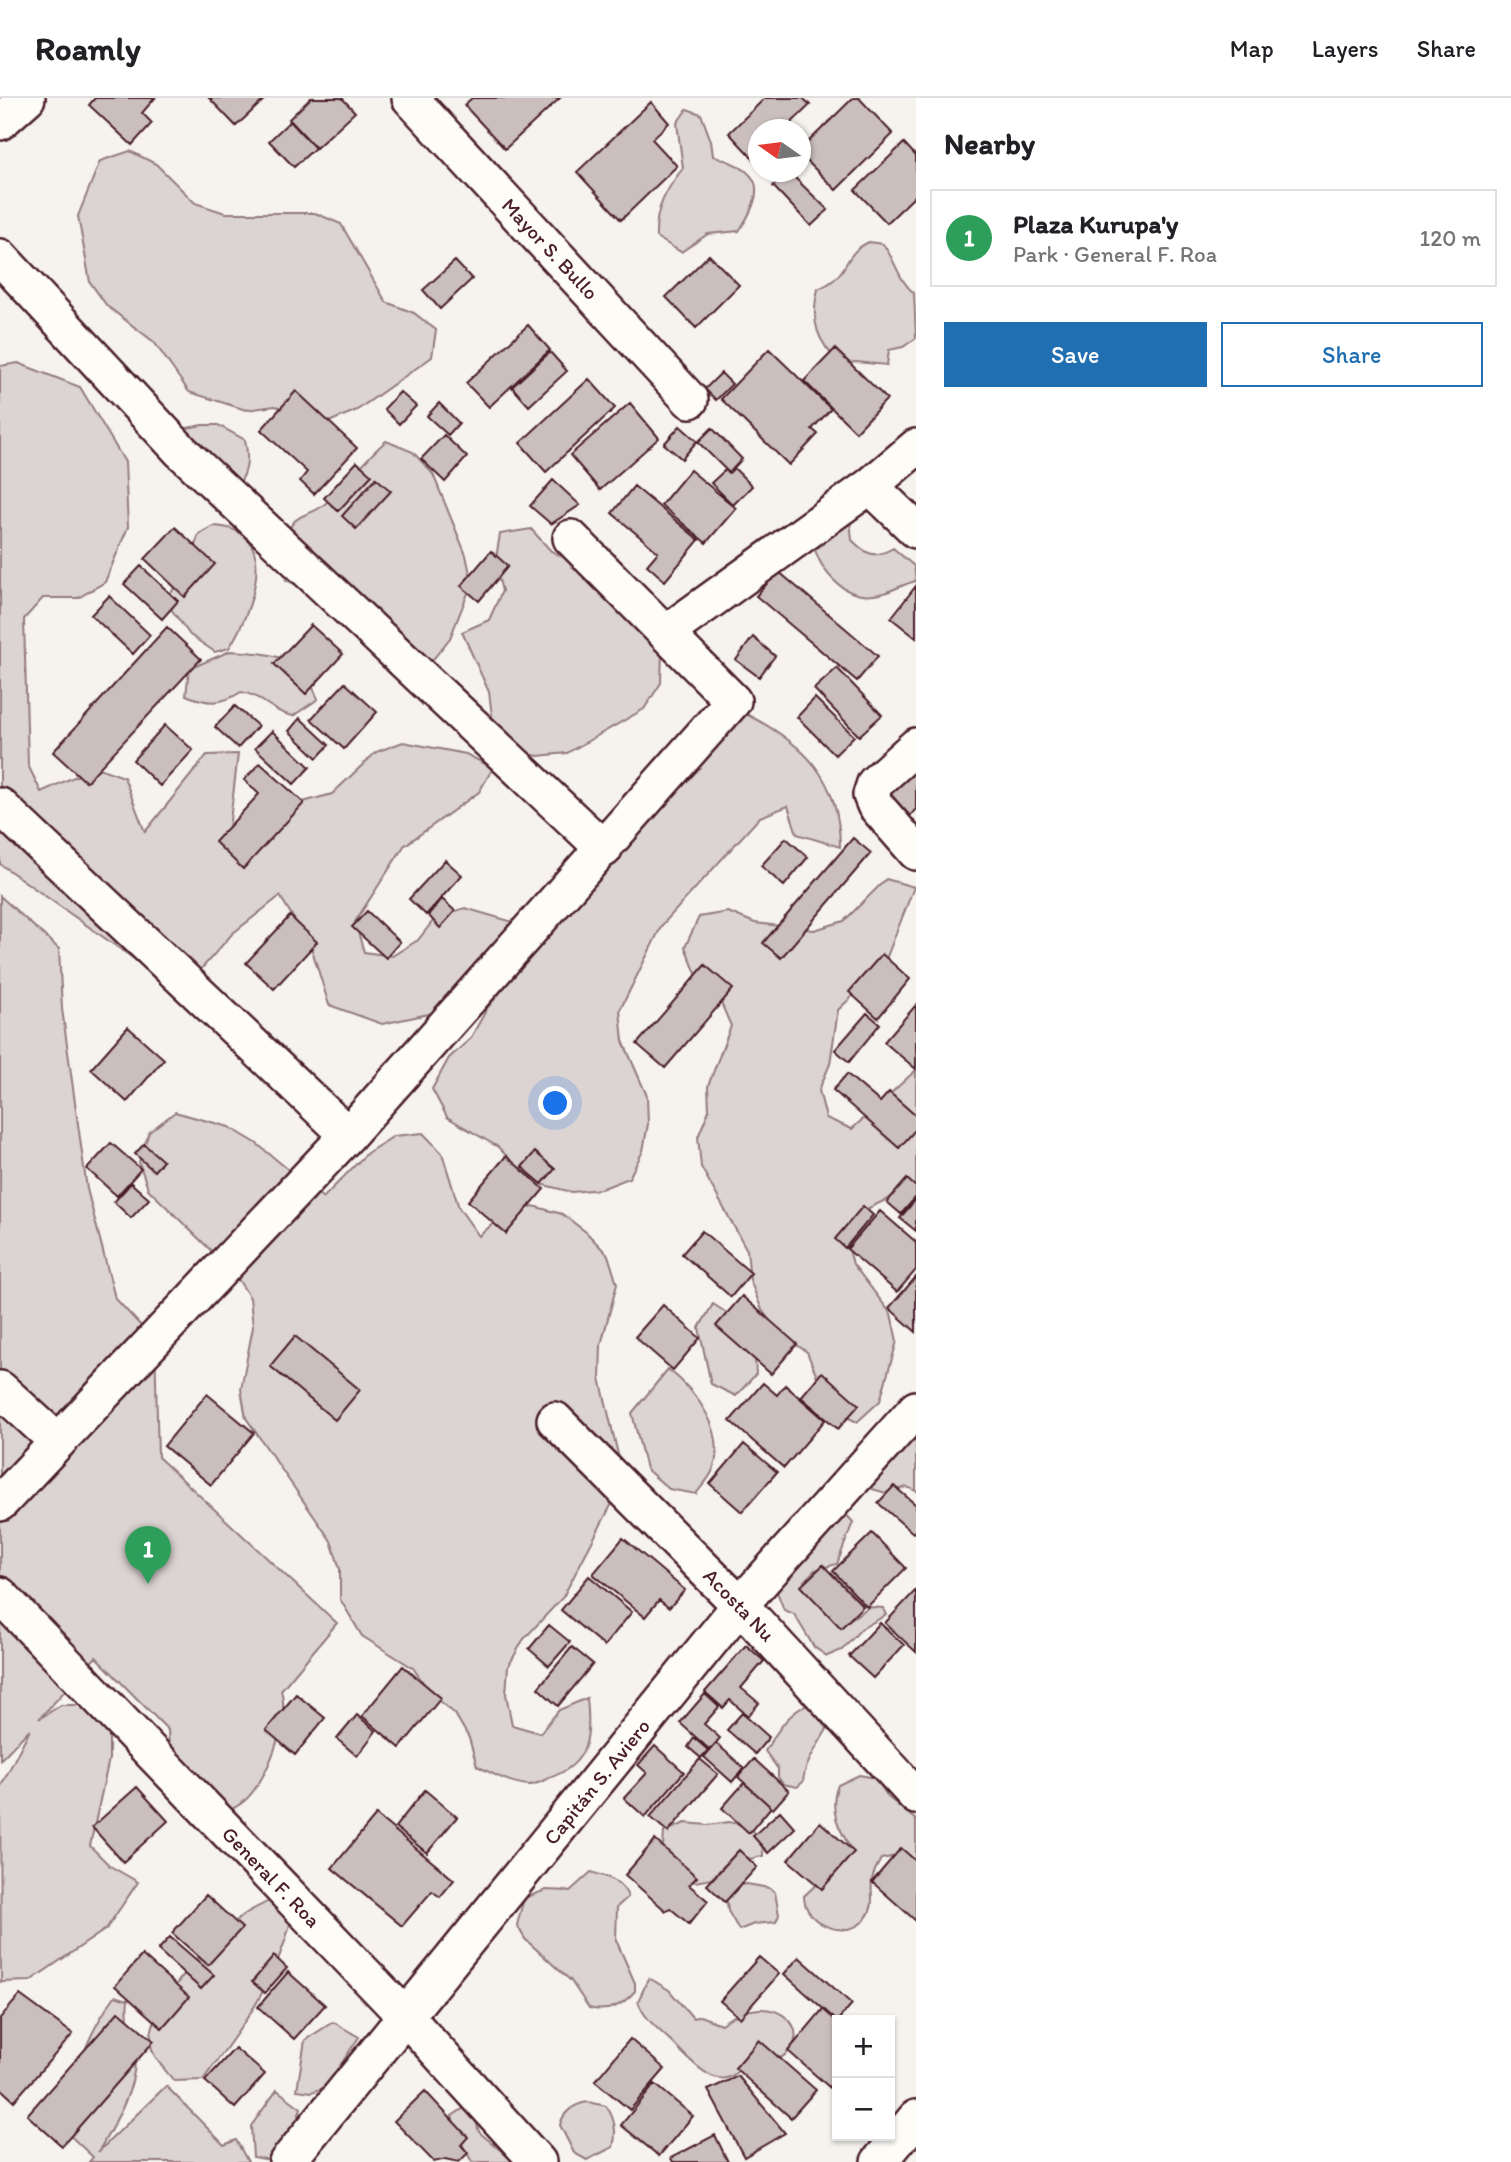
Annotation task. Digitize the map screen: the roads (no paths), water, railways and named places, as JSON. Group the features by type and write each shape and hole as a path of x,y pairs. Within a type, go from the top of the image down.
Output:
{"street":[{"path":"0,122 27,98"},
{"name":"Mayor S. Bullo","path":"410,98 690,400"},
{"path":"0,257 181,451 604,849"},
{"path":"667,632 870,486 916,447"},
{"path":"870,486 916,530"},
{"path":"0,1503 348,1135 733,701 571,538"},
{"path":"916,746 875,783 871,795 875,805 916,852"},
{"path":"0,806 348,1135"},
{"path":"0,1390 58,1442"},
{"name":"Capitán S. Aviero","path":"287,2162 407,2018 740,1605 916,1409"},
{"name":"Acosta Nu","path":"555,1420 740,1605 916,1796"},
{"name":"General F. Roa","path":"0,1595 407,2018 538,2162"},
{"path":"878,2162 916,2118"}],"place":[{"name":"Plaza Kurupa'y","path":"148,1584"}]}
